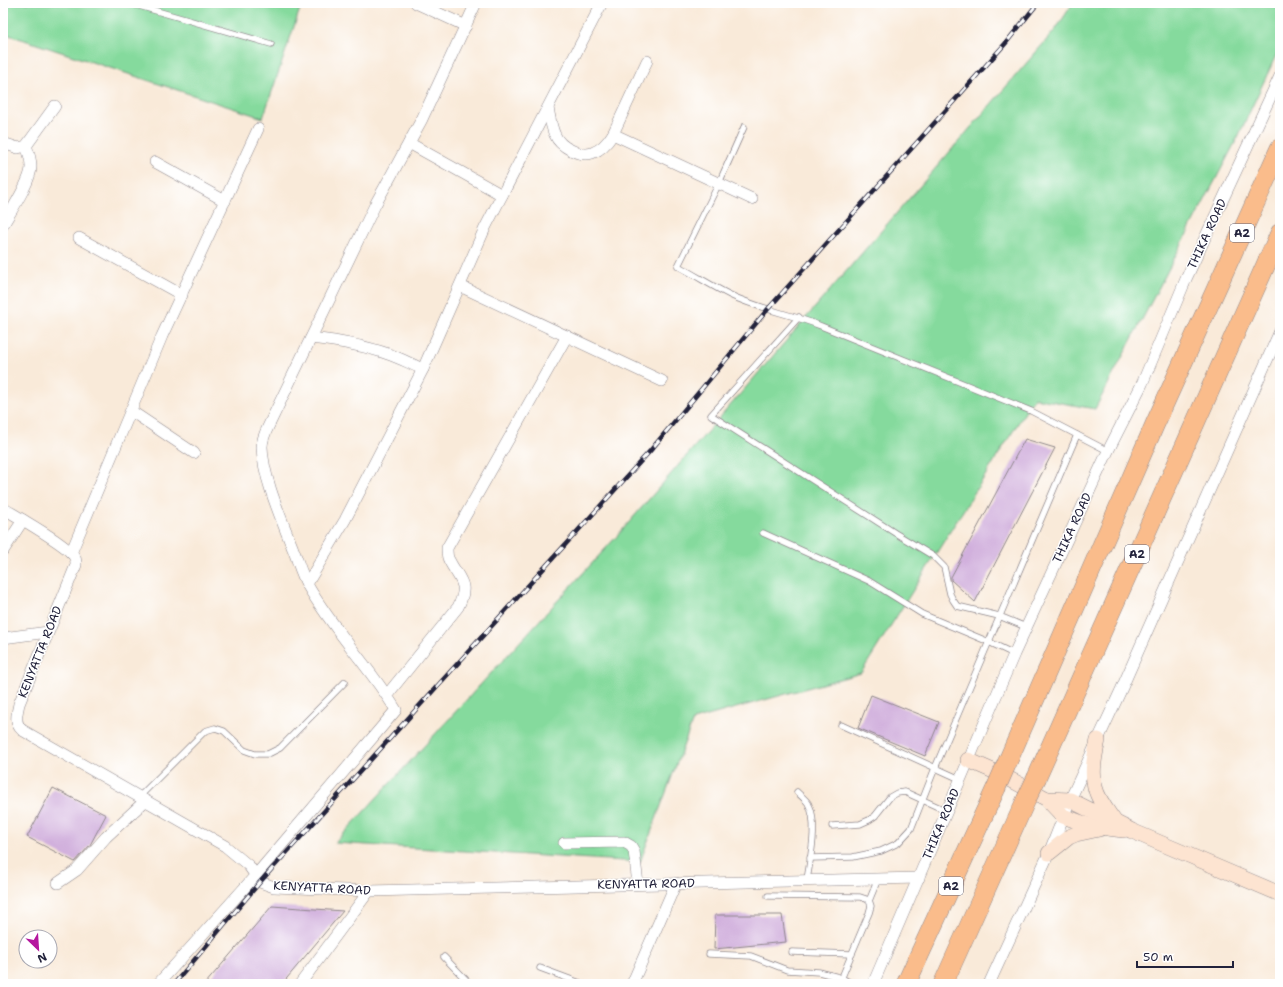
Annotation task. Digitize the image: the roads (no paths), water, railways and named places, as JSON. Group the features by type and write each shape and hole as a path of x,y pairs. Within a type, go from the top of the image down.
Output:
{"highway":[{"name":"A2","path":"906,984 996,788 1158,416 1280,148"},
{"name":"A2","path":"943,984 1280,233"}],"main road":[{"path":"1098,740 1093,776 1095,788 1105,807 1110,825"},
{"path":"968,760 1000,774 1047,799 1063,816 1085,824 1110,825 1132,831 1280,894"},
{"path":"1047,799 1070,800 1110,825"},
{"path":"1049,852 1069,837 1110,825"}],"street":[{"path":"416,3 466,26"},
{"path":"158,984 256,875 396,710 387,695 347,643 307,584 276,505 265,469 262,447 268,426 375,205 422,119 476,3"},
{"path":"307,584 345,520 422,370 485,228 602,3"},
{"path":"548,108 555,136 560,143 581,153 592,153 606,144 613,134 647,61"},
{"name":"THIKA ROAD","path":"873,984 1026,627 1108,451 1142,384 1186,279 1280,76"},
{"path":"3,143 18,148 26,146 55,106"},
{"path":"3,508 58,542 71,553 162,336 258,129"},
{"path":"613,134 752,199"},
{"path":"409,143 502,195"},
{"path":"3,225 27,182 31,168 30,157 26,146"},
{"path":"155,162 225,201"},
{"path":"79,238 182,295"},
{"path":"460,286 662,381"},
{"path":"989,984 1280,331"},
{"path":"387,695 458,607 464,596 460,577 448,559 447,548 567,336"},
{"path":"311,338 341,341 370,348 389,354 422,370"},
{"path":"131,411 194,453"},
{"path":"3,551 23,520"},
{"name":"KENYATTA ROAD","path":"71,553 75,558 76,565 19,704 16,721 18,727 225,846 249,866 260,882 274,887 369,891 919,878"},
{"path":"3,638 48,632"},
{"path":"58,883 77,870 142,799"},
{"path":"564,843 624,842 631,846 634,851 638,884"},
{"path":"632,984 676,883"},
{"path":"300,984 369,891"}],"lane":[{"path":"129,3 271,44"},
{"path":"744,127 719,183 678,266 731,295 768,309 799,317 1031,411 1108,451"},
{"path":"799,317 711,415 894,533 933,556 944,567 950,594 957,606 1000,616 1026,627"},
{"path":"810,858 853,858 881,851 898,843 911,829 934,768 1077,435"},
{"path":"763,533 869,581 922,614 1014,654"},
{"path":"142,799 204,731 215,728 224,731 244,750 255,754 268,754 280,748 345,682"},
{"path":"841,725 960,779"},
{"path":"797,792 807,801 811,810 813,822 807,880"},
{"path":"832,826 860,824 869,820 875,816 890,797 897,793 905,792 947,811"},
{"path":"839,984 869,913 869,901 878,879"},
{"path":"768,896 860,897 869,901"},
{"path":"792,952 852,954"},
{"path":"709,954 751,956 787,970 819,972 842,978 852,984"},
{"path":"444,957 470,984"},
{"path":"540,968 583,984"}],"railway":[{"path":"174,984 260,882 650,451 768,309 1005,44 1038,3"}]}
